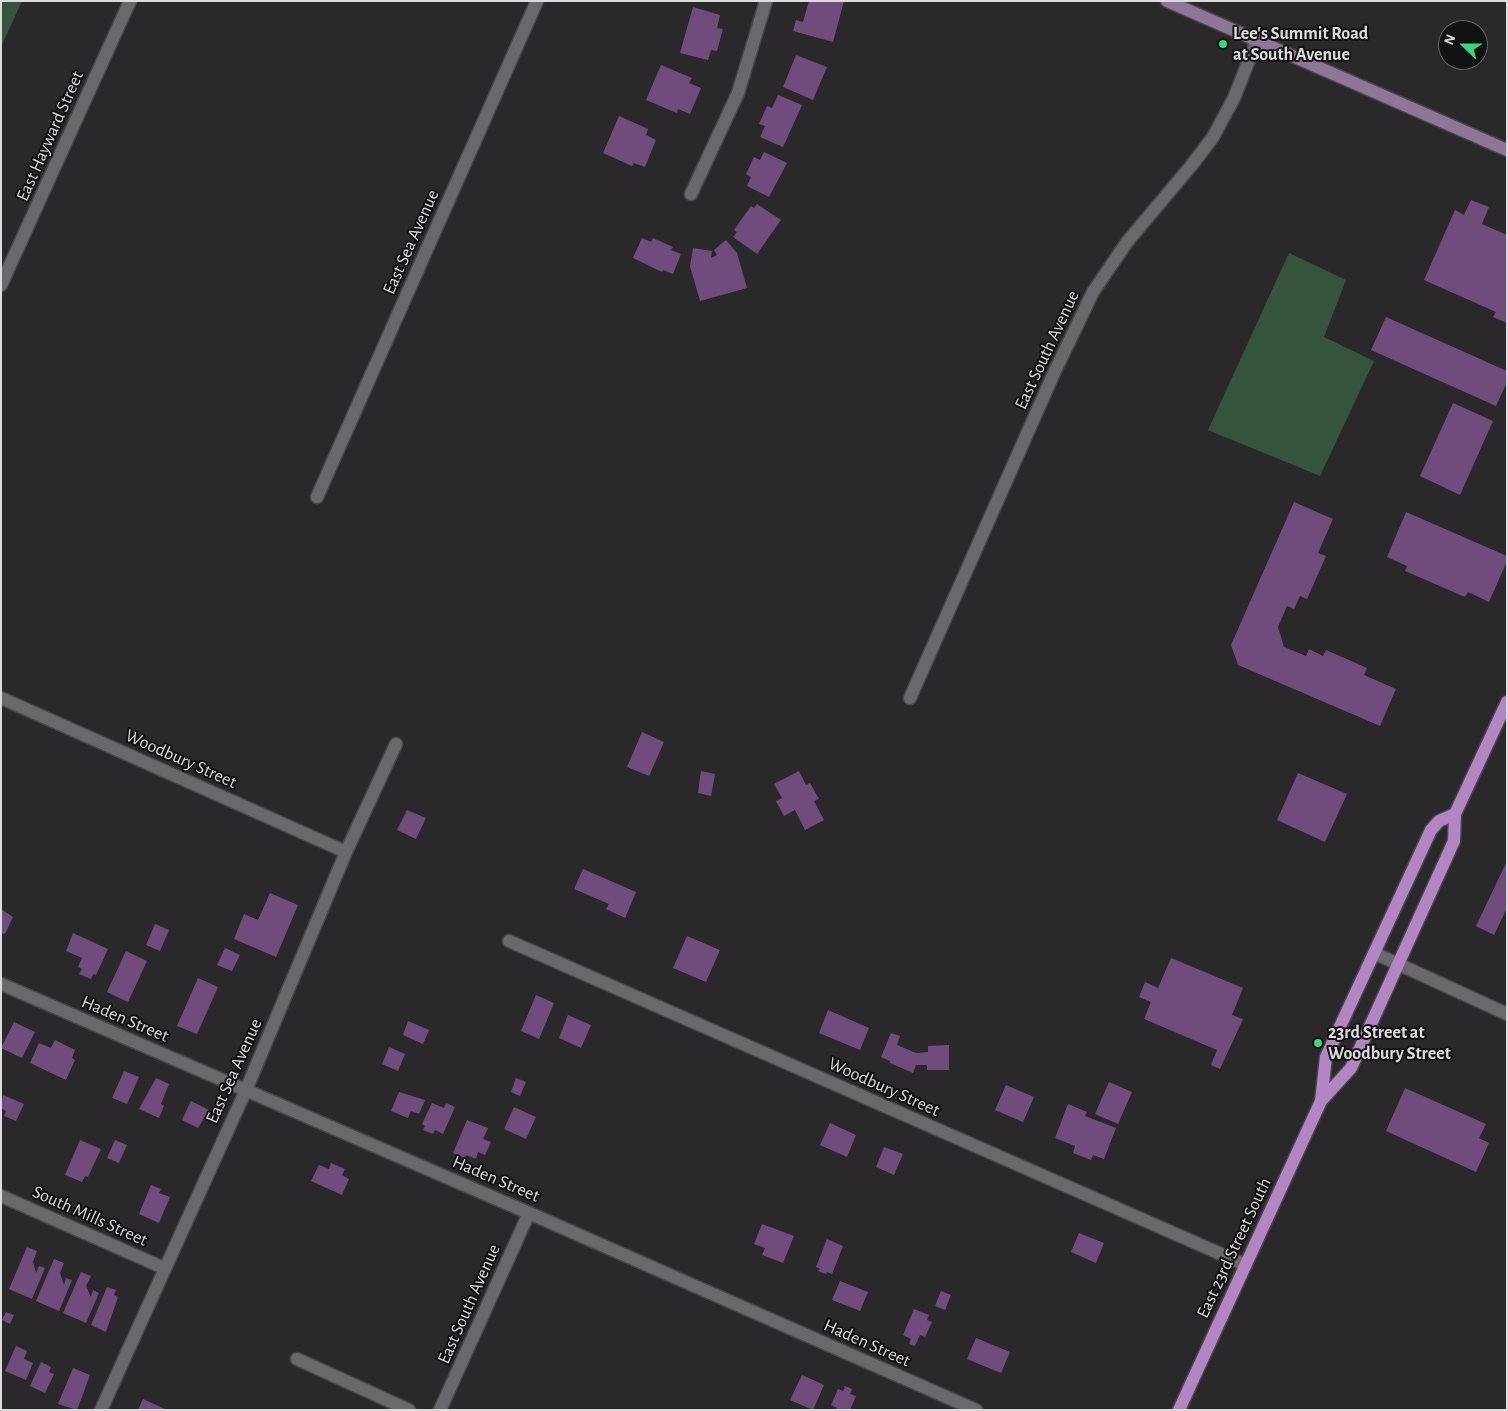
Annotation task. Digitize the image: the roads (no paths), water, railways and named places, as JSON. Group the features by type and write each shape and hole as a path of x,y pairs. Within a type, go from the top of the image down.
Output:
{"main road":[{"path":"1168,1 1507,150"},
{"name":"East 23rd Street South","path":"1179,1410 1321,1101 1351,1068 1454,841 1455,814 1507,702"},
{"name":"East 23rd Street South","path":"1321,1101 1326,1057 1431,830 1440,821 1455,814"}],"street":[{"name":"East Hayward Street","path":"1,285 130,1"},
{"name":"East Sea Avenue","path":"317,497 537,1"},
{"path":"691,194 738,93 766,1"},
{"name":"East South Avenue","path":"910,698 1054,373 1093,292 1127,242 1213,137 1234,98 1257,40"},
{"name":"Woodbury Street","path":"1,698 346,852"},
{"name":"East Sea Avenue","path":"101,1410 246,1090 346,852 396,744"},
{"name":"Woodbury Street","path":"509,941 1246,1265"},
{"path":"1374,953 1507,1014"},
{"name":"Haden Street","path":"1,984 529,1213 976,1410"},
{"name":"South Mills Street","path":"1,1196 164,1268"},
{"name":"East South Avenue","path":"440,1410 529,1213"},
{"path":"297,1359 409,1410"}],"place":[{"name":"Lee's Summit Road at South Avenue","path":"1223,44"},
{"name":"23rd Street at Woodbury Street","path":"1318,1043"}]}
